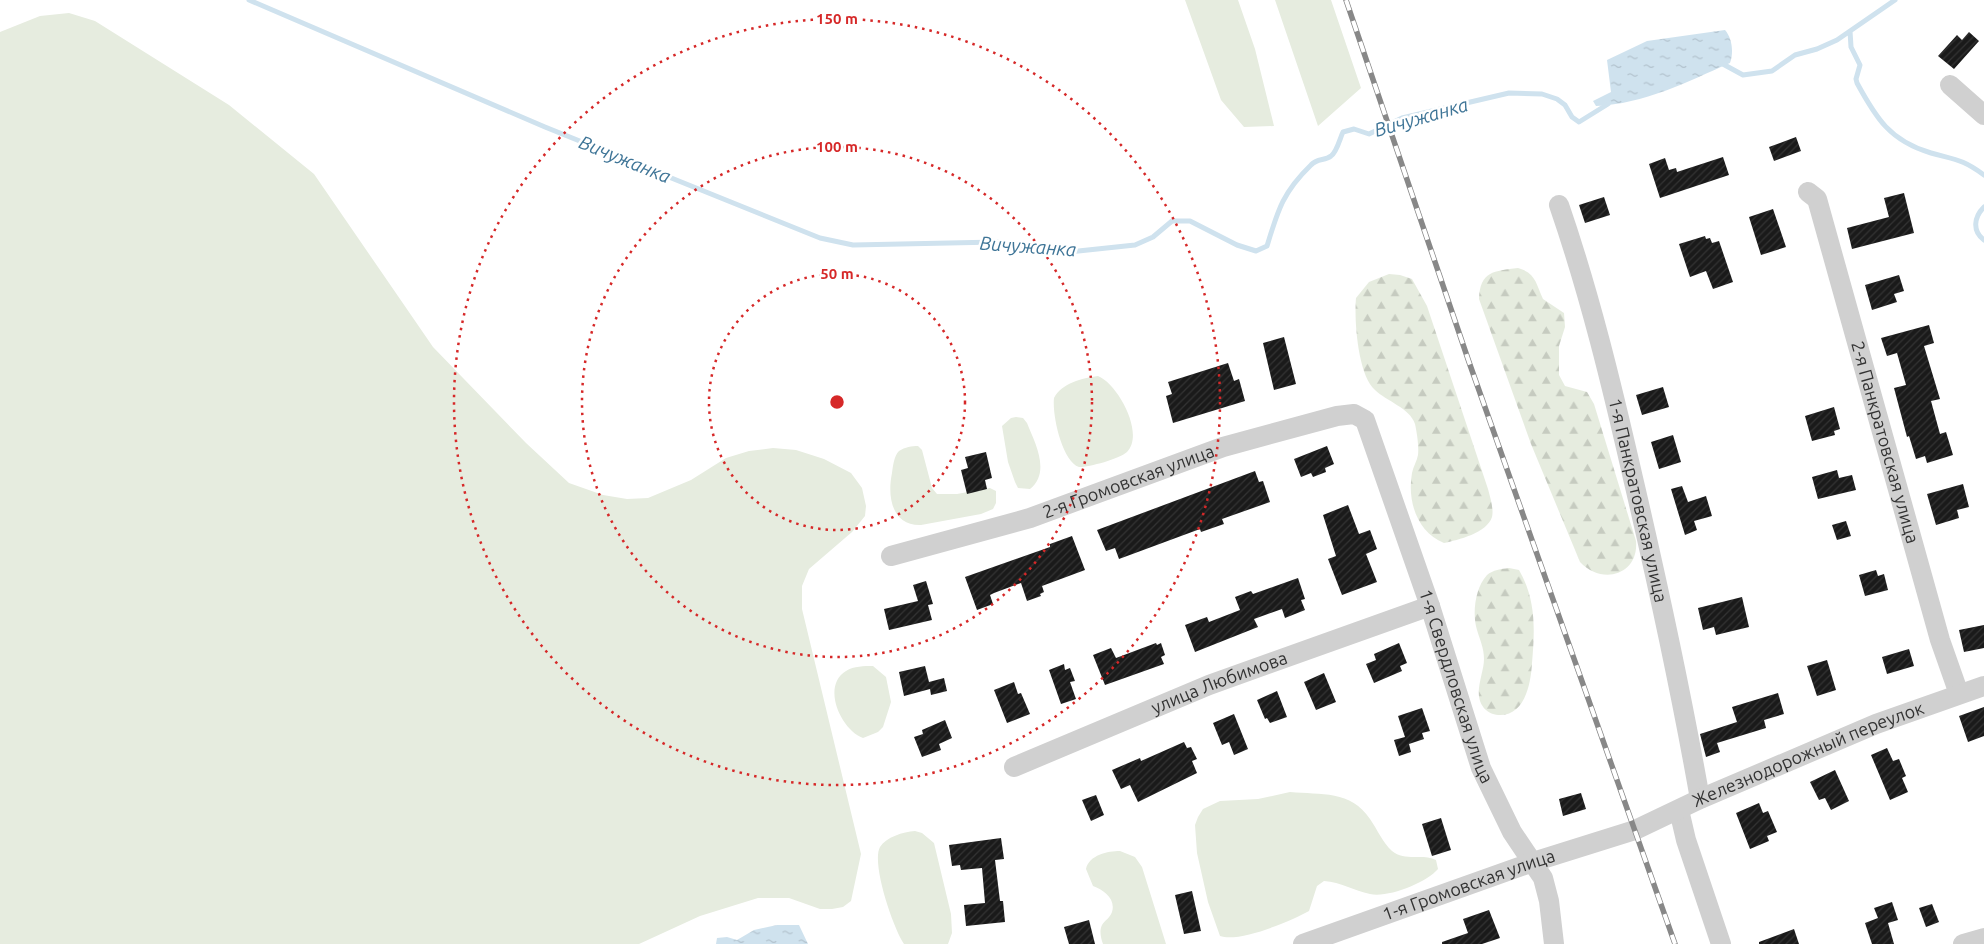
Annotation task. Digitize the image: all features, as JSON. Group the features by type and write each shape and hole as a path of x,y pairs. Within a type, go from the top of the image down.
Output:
{"street":[{"path":"1950,85 1984,115"},
{"name":"2-я Панкратовская улица","path":"1808,192 1817,199 1940,640 1959,694"},
{"name":"1-я Панкратовская улица","path":"1559,205 1579,264 1606,363 1663,603 1700,799"},
{"name":"2-я Громовская улица","path":"891,556 1030,518 1223,446 1338,416 1354,414 1365,420"},
{"name":"1-я Свердловская улица","path":"1365,420 1430,606 1481,768 1512,832 1543,878 1549,901 1554,944"},
{"name":"улица Любимова","path":"1014,766 1209,685 1430,606"},
{"name":"Железнодорожный переулок","path":"1635,830 1700,799 1876,724 1984,686"},
{"path":"1679,810 1686,840 1721,944"},
{"name":"1-я Громовская улица","path":"1303,944 1533,862 1635,830"},
{"path":"1963,944 1984,938"}],"green space":[{"path":"1185,0 1238,0 1255,49 1274,126 1244,127 1221,100"},
{"path":"1275,0 1331,0 1361,88 1318,126"},
{"path":"69,13 95,21 229,105 314,174 433,347 526,443 569,483 603,495 627,499 648,498 691,480 726,458 749,451 773,448 796,450 824,459 851,473 862,488 866,506 865,516 852,532 809,569 802,586 802,609 861,854 851,901 843,907 820,909 789,898 758,898 700,916 639,944 0,944 0,32 40,16"},
{"path":"1518,268 1532,276 1543,299 1564,313 1565,327 1559,346 1559,375 1565,386 1587,392 1594,404 1636,541 1635,553 1631,562 1625,569 1617,573 1608,575 1598,573 1580,562 1531,444 1479,299 1482,283 1490,274"},
{"path":"1389,274 1412,279 1427,306 1492,503 1492,517 1489,523 1471,535 1444,543 1427,531 1416,514 1413,505 1411,484 1418,451 1415,424 1408,413 1380,394 1369,383 1358,347 1356,298 1369,282"},
{"path":"1098,376 1114,389 1127,410 1133,434 1132,444 1123,455 1097,464 1079,467 1068,456 1059,437 1054,398 1067,385"},
{"path":"1011,418 1023,418 1027,423 1039,457 1040,474 1030,489 1018,488 1008,462 1002,426"},
{"path":"918,446 922,450 932,488 937,494 957,494 990,488 996,491 996,503 993,509 981,514 921,525 904,521 898,515 891,500 893,464 899,451 908,447"},
{"path":"1500,569 1519,570 1529,592 1534,626 1533,650 1530,680 1521,704 1509,714 1498,715 1486,710 1479,698 1479,685 1484,655 1477,630 1475,609 1477,594 1487,575"},
{"path":"873,666 886,677 891,702 883,727 878,732 863,738 855,733 841,717 835,697 835,687 839,678 849,669"},
{"path":"1290,792 1324,794 1354,803 1370,819 1392,851 1408,857 1431,858 1436,860 1438,869 1416,884 1396,892 1378,895 1324,881 1317,886 1309,911 1252,934 1229,937 1220,936 1208,902 1197,853 1195,825 1198,817 1203,809 1220,801 1258,799"},
{"path":"915,831 922,833 934,843 951,914 952,933 948,944 904,944 894,924 884,896 878,867 880,847 886,840"},
{"path":"1120,851 1135,857 1142,867 1166,944 1103,944 1101,927 1111,914 1113,907 1111,899 1093,886 1086,869 1095,857 1105,853"}],"water":[{"path":"1725,30 1732,45 1730,63 1648,97 1596,106 1593,101 1611,92 1607,60 1647,41"},
{"path":"777,925 799,925 808,944 716,944 717,938 727,937 737,940 754,930"}],"building":[{"path":"1969,32 1979,41 1954,69 1938,56 1957,35 1962,40"},
{"path":"1796,137 1801,151 1774,161 1769,147"},
{"path":"1723,157 1729,175 1660,198 1649,164 1665,158 1669,170 1676,168 1677,172"},
{"path":"1904,193 1914,233 1852,249 1847,228 1889,217 1884,198"},
{"path":"1604,197 1610,215 1585,223 1579,205"},
{"path":"1773,209 1786,247 1761,255 1749,217"},
{"path":"1705,236 1706,239 1710,238 1712,243 1719,241 1733,282 1713,289 1706,271 1690,277 1679,244"},
{"path":"1899,275 1904,291 1894,294 1897,302 1872,310 1865,285"},
{"path":"1929,325 1934,343 1924,346 1940,399 1931,401 1940,434 1946,432 1953,455 1927,463 1925,456 1916,459 1909,436 1907,437 1894,388 1906,385 1897,353 1887,356 1881,338"},
{"path":"1284,337 1296,384 1274,390 1263,343"},
{"path":"1228,363 1234,381 1239,379 1245,401 1173,423 1166,396 1172,394 1168,382"},
{"path":"1663,387 1669,407 1642,415 1636,395"},
{"path":"1834,407 1840,429 1834,431 1835,435 1812,441 1805,416"},
{"path":"1673,435 1681,462 1659,469 1651,442"},
{"path":"1327,446 1334,464 1325,468 1326,472 1313,477 1311,473 1301,477 1294,459"},
{"path":"986,452 992,478 985,480 987,489 967,494 961,470 968,468 965,457"},
{"path":"1837,470 1839,478 1852,475 1856,490 1818,499 1812,477"},
{"path":"1255,471 1259,482 1263,481 1270,502 1222,519 1224,524 1201,532 1200,529 1119,559 1115,548 1106,551 1097,530"},
{"path":"1963,484 1969,507 1957,510 1959,518 1936,525 1927,494"},
{"path":"1682,486 1688,502 1706,496 1712,516 1694,521 1697,530 1685,535 1671,489"},
{"path":"1348,505 1359,534 1370,530 1377,549 1366,554 1377,582 1342,595 1328,559 1336,556 1323,515"},
{"path":"1846,521 1851,536 1837,540 1832,525"},
{"path":"1072,536 1085,570 1042,586 1044,592 1040,594 1041,596 1027,601 1021,583 994,593 990,595 993,604 977,610 965,577 1050,547 1050,544"},
{"path":"1876,570 1878,576 1884,574 1888,590 1865,596 1859,575"},
{"path":"1298,578 1305,599 1301,600 1305,610 1285,618 1282,609 1254,619 1258,627 1195,652 1185,625 1207,617 1209,622 1240,610 1235,597 1251,591 1253,594"},
{"path":"926,581 933,604 928,605 932,620 889,630 884,609 918,601 913,585"},
{"path":"1742,597 1749,627 1716,635 1714,627 1703,630 1698,608"},
{"path":"1984,625 1984,648 1964,652 1959,630"},
{"path":"1156,643 1157,645 1161,643 1165,655 1161,657 1164,664 1105,685 1093,655 1111,648 1116,658"},
{"path":"1399,643 1407,663 1400,666 1402,671 1374,683 1366,664 1376,660 1374,654"},
{"path":"1909,649 1914,666 1887,674 1882,657"},
{"path":"1827,660 1836,690 1817,696 1807,666"},
{"path":"1064,664 1065,670 1070,668 1075,681 1070,682 1076,699 1061,704 1049,670"},
{"path":"925,666 929,682 944,678 947,691 931,695 930,689 904,696 899,672"},
{"path":"1324,673 1336,702 1316,710 1304,682"},
{"path":"1014,682 1018,694 1021,693 1030,714 1007,723 994,690"},
{"path":"1277,691 1287,717 1270,723 1267,718 1265,719 1257,700"},
{"path":"1778,693 1784,714 1764,720 1766,728 1717,743 1720,752 1706,757 1700,734 1737,722 1732,707"},
{"path":"1984,707 1984,736 1968,742 1959,716"},
{"path":"1422,708 1430,731 1422,733 1424,739 1409,744 1411,752 1399,756 1394,740 1405,737 1398,716"},
{"path":"1234,714 1248,749 1234,755 1229,742 1222,745 1213,723"},
{"path":"945,720 952,738 939,744 941,750 922,757 914,737 923,734 922,730"},
{"path":"1184,742 1187,748 1191,747 1197,759 1192,761 1197,773 1138,802 1130,785 1121,789 1112,770 1140,758 1141,761"},
{"path":"1887,748 1893,761 1899,759 1906,776 1902,778 1908,792 1890,800 1871,755"},
{"path":"1835,770 1849,801 1831,810 1825,798 1819,800 1810,782"},
{"path":"1581,793 1586,809 1563,816 1559,799"},
{"path":"1096,795 1104,815 1091,821 1082,800"},
{"path":"1759,803 1763,813 1768,811 1777,832 1767,836 1769,841 1750,849 1736,813"},
{"path":"1441,818 1451,850 1432,856 1422,824"},
{"path":"1001,838 1004,859 995,860 1000,901 1003,901 1005,922 966,926 964,905 985,903 982,868 961,870 960,865 952,866 949,845"},
{"path":"1192,891 1201,931 1184,934 1175,895"},
{"path":"1892,902 1898,920 1888,923 1894,944 1872,944 1865,923 1878,918 1874,908"},
{"path":"1932,904 1939,922 1926,927 1919,908"},
{"path":"1489,910 1500,938 1482,944 1442,944 1442,942 1468,933 1463,919"},
{"path":"1089,920 1095,944 1069,944 1064,927"},
{"path":"1794,929 1799,944 1759,944 1759,942"}],"waterway":[{"name":"Вичужанка","path":"249,0 545,127 820,238 853,245 997,242 1069,252 1135,245 1153,237 1172,221 1190,221 1237,245 1256,251 1267,246 1278,212 1294,184 1313,163 1329,158 1333,154 1343,132 1354,129 1369,134 1402,118 1509,93 1542,94 1557,99 1565,105 1572,117 1579,122 1608,104"},
{"name":"Вичужанка","path":"1721,63 1743,75 1772,71 1795,55 1817,49 1837,40 1895,0"},
{"path":"1850,31 1851,47 1860,65 1856,79 1857,83 1871,107 1886,127 1905,142 1917,148 1959,161 1984,175"},
{"path":"1984,207 1976,219 1976,228 1984,240"}],"railway":[{"path":"1346,0 1469,362 1675,944"}]}
